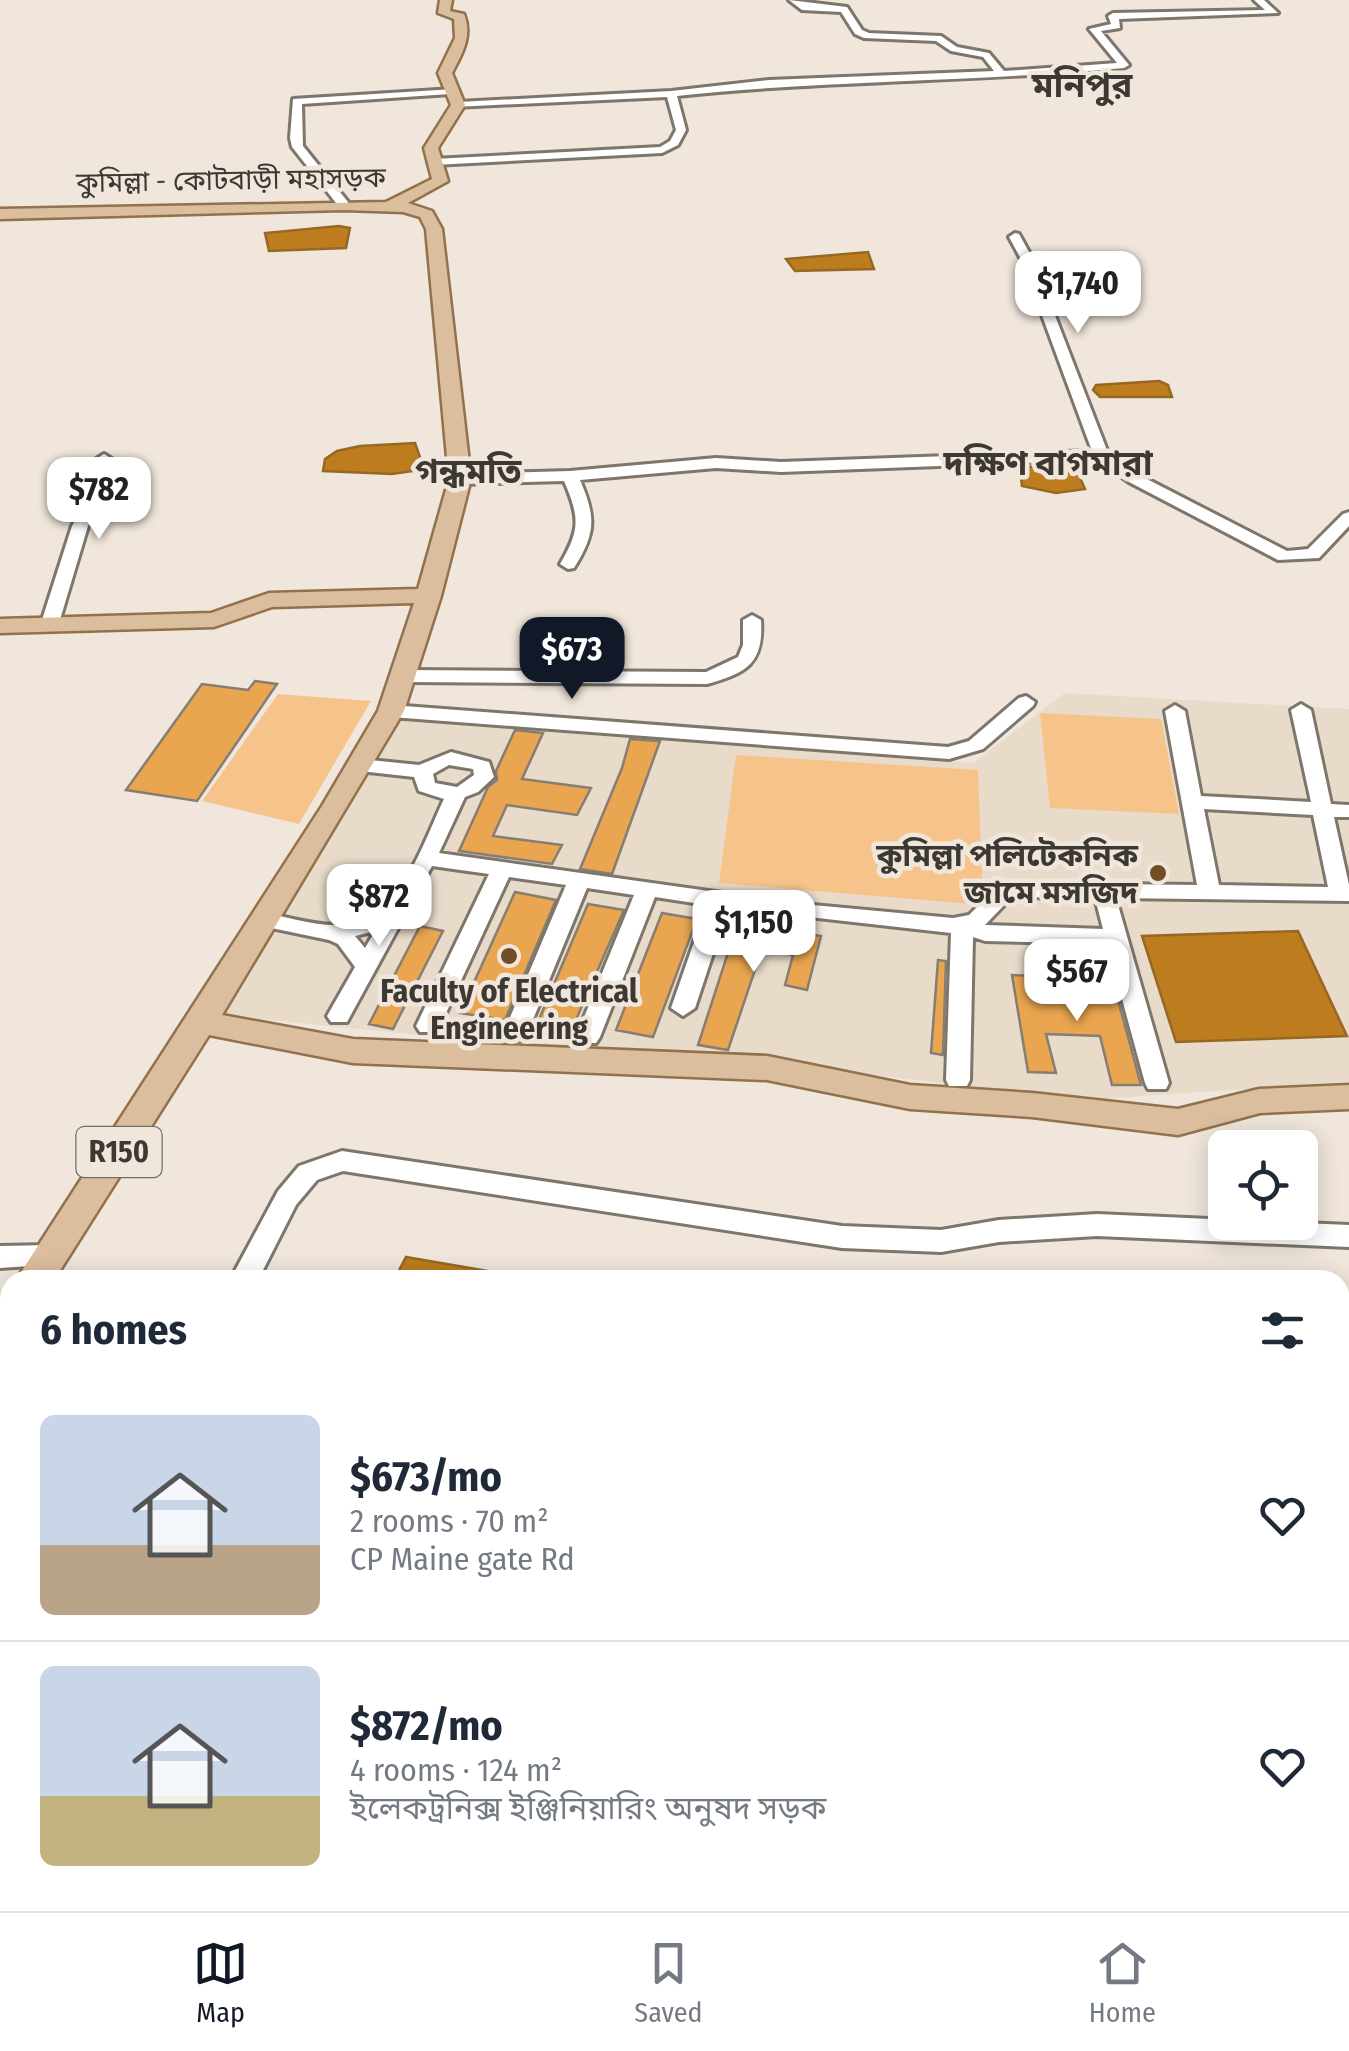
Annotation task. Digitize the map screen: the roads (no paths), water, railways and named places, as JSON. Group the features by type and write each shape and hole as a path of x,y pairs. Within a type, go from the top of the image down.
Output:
{"main road":[{"path":"389,206 437,185 441,176 431,148 454,98 445,72 462,41 463,24 460,17 444,12 446,0"},
{"name":"কুমিল্লা - কোটবাড়ী মহাসড়ক","path":"0,214 344,205 414,209 432,222 460,478 428,596 391,711 201,1022"},
{"path":"0,626 214,620 269,600 428,596"},
{"path":"201,1022 353,1051 767,1068 910,1096 1032,1105 1132,1119 1178,1122 1222,1114 1259,1100 1349,1097"},
{"name":"R150","path":"42,1268 201,1022"}],"street":[{"path":"794,0 802,6 844,9 858,32 867,36 938,38 954,50 986,55 1001,73"},
{"path":"344,205 298,148 298,101 671,94 769,83 1124,65 1094,29 1118,26 1115,15 1273,13 1260,0"},
{"path":"1158,2 1167,14"},
{"path":"434,162 662,150 674,143 681,130 671,94"},
{"path":"1014,237 1028,260 1101,455 1136,479 1284,556 1313,554 1349,517"},
{"path":"460,478 570,476 664,465 781,467 1101,455"},
{"path":"50,623 80,526 104,486 104,459"},
{"path":"568,564 585,535 580,499 570,476"},
{"path":"404,676 707,678 733,671 749,657 754,643 752,620"},
{"path":"391,711 949,752 976,745 1026,702"},
{"path":"426,858 720,900 953,926 976,921 1004,893 1103,889 1344,894 1300,710"},
{"path":"1175,711 1209,891"},
{"path":"360,766 423,772 436,761 468,758 482,766 484,777 472,789 456,795 426,787 423,772"},
{"path":"339,1016 456,795"},
{"path":"1193,802 1349,811"},
{"path":"428,1026 502,870"},
{"path":"515,1034 579,880"},
{"path":"1103,889 1157,1083"},
{"path":"588,1037 647,890"},
{"path":"682,1008 720,900"},
{"path":"335,934 372,924 398,909"},
{"path":"266,920 335,934 346,939 366,965"},
{"path":"962,924 985,933 1116,937"},
{"path":"958,1080 962,924"},
{"path":"249,1270 287,1198 308,1173 342,1161 842,1237 941,1241 999,1231 1097,1225 1349,1236"},
{"path":"0,1257 42,1268"}],"place":[{"name":"কুমিল্লা পলিটেকনিক জামে মসজিদ","path":"1158,873"},
{"name":"Faculty of Electrical Engineering","path":"509,956"}],"district":[{"name":"মনিপুর","path":"1082,85"},
{"name":"দক্ষিণ বাগমারা","path":"1048,463"},
{"name":"গন্ধমতি","path":"468,471"}]}
